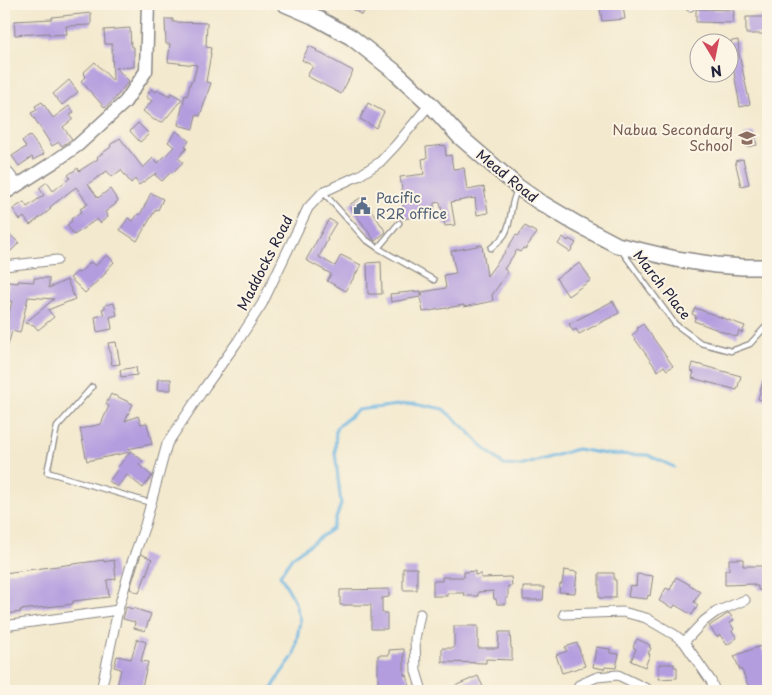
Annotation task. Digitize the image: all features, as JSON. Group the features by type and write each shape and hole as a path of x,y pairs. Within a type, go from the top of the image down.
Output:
{"main road":[{"path":"4,194 78,145 125,102 146,72 148,4"},
{"name":"Mead Road","path":"285,4 313,16 351,37 394,71 430,104 459,136 518,187 577,224 617,244 676,259 716,265 768,267"}],"street":[{"name":"Maddocks Road","path":"101,691 118,610 145,525 167,444 262,304 308,208 323,192 360,175 380,162 430,104"},
{"path":"4,167 18,185"},
{"path":"4,266 57,260"},
{"path":"684,642 704,621 716,612 745,600"},
{"path":"4,626 118,610"},
{"path":"564,614 622,612 646,618 684,642 711,681 715,691"},
{"path":"420,614 415,639 416,671 422,691"},
{"path":"577,691 579,685 597,677 618,675 649,691"}],"lane":[{"path":"491,248 505,234 513,197 518,187"},
{"path":"323,192 365,239 434,280"},
{"path":"378,248 399,224"},
{"name":"March Place","path":"617,244 675,324 701,343 732,351 750,344 768,324"},
{"path":"92,387 57,427 47,472 151,502"}],"building":[{"path":"343,4 369,4 362,15"},
{"path":"623,6 625,19 602,21 600,8"},
{"path":"696,9 734,10 733,23 696,22"},
{"path":"91,13 91,25 66,26 67,34 15,35 14,21 52,19 52,17"},
{"path":"746,17 768,17 768,34 746,34"},
{"path":"165,19 173,19 173,22 207,23 206,47 211,48 211,53 206,82 211,83 200,116 196,115 193,129 178,125 185,95 187,96 197,65 168,62 170,44 166,44"},
{"path":"130,28 131,47 134,47 134,67 116,68 129,81 105,108 81,81 86,76 83,73 95,62 113,81 112,44 105,44 104,30"},
{"path":"309,46 353,71 341,94 307,76 313,66 302,60"},
{"path":"740,59 750,104 740,107 736,82 740,82"},
{"path":"69,80 78,92 62,105 53,94"},
{"path":"151,89 170,96 171,93 182,99 163,122 154,120 143,111 152,101 146,97"},
{"path":"42,102 53,118 69,106 74,112 70,115 73,119 63,127 72,139 62,146 59,142 52,146 31,113 37,110 35,106"},
{"path":"368,103 384,112 376,128 360,119"},
{"path":"138,123 149,134 140,142 130,131"},
{"path":"176,131 189,141 185,146 187,148 178,158 183,162 162,181 155,175 156,173 139,185 135,179 131,183 121,170 112,177 107,171 88,184 98,198 110,189 118,201 105,212 108,217 100,223 97,219 74,235 67,225 72,221 71,219 82,211 80,209 88,204 76,187 30,225 24,217 20,220 13,209 24,202 27,207 44,195 39,188 47,182 53,191 70,178 68,175 78,168 79,171 98,159 97,157 120,138 143,168 153,158 158,163 174,147 168,142"},
{"path":"754,132 757,145 747,147 744,134"},
{"path":"30,136 44,154 33,160 32,157 19,166 12,156 26,147 22,141"},
{"path":"445,145 446,156 451,155 453,169 464,168 467,190 484,187 488,213 477,215 475,198 451,202 455,225 445,226 440,202 434,203 434,214 402,219 403,196 400,177 424,174 422,159 427,158 426,147"},
{"path":"743,159 749,184 741,186 735,161"},
{"path":"151,193 163,199 158,210 156,209 137,241 120,230 128,218 133,221 138,214 140,215"},
{"path":"362,197 386,232 375,241 349,205"},
{"path":"329,219 336,223 319,257 335,266 341,255 361,265 346,291 327,281 331,274 306,260"},
{"path":"525,226 537,233 525,249 523,248 520,252 517,250 504,269 508,272 492,295 493,301 423,312 420,297 391,302 390,294 421,291 421,296 423,296 422,292 446,288 444,275 456,273 451,251 482,245 487,276 516,235 518,236"},
{"path":"4,229 19,243 10,252 4,246"},
{"path":"563,237 568,241 569,239 576,243 570,252 558,244"},
{"path":"107,255 114,262 106,273 85,293 70,278 91,262 95,266"},
{"path":"381,262 382,294 368,294 367,263"},
{"path":"580,263 591,280 568,296 556,278"},
{"path":"34,278 49,278 49,288 67,280 75,299 48,310 54,317 38,330 34,325 25,323 54,299 28,297 20,333 12,331 6,352 4,351 4,321 7,321 12,301 4,301 4,288 8,288 8,282 34,282"},
{"path":"613,301 619,313 579,334 576,329 573,331 569,324"},
{"path":"114,303 117,315 110,317 112,329 97,332 95,317 104,315 102,309 105,308 105,305"},
{"path":"695,308 745,326 742,333 739,331 737,337 694,321 696,316 692,314"},
{"path":"643,324 673,366 667,370 664,366 658,371 632,335"},
{"path":"116,342 120,364 112,365 108,343"},
{"path":"693,363 741,376 737,390 692,378 694,372 691,371"},
{"path":"136,367 137,375 121,377 120,370"},
{"path":"766,371 768,371 768,399 766,401 758,399"},
{"path":"158,379 171,379 171,390 157,390"},
{"path":"111,394 133,404 125,421 138,416 141,424 147,423 152,444 128,449 143,461 139,465 152,476 143,488 127,475 117,487 109,481 130,452 87,461 80,429 101,424 109,406 106,404"},
{"path":"141,554 152,559 139,593 130,589"},
{"path":"729,559 743,559 743,566 768,566 768,590 758,590 758,586 754,586 754,584 725,585 725,570 729,570"},
{"path":"104,560 104,562 114,560 116,579 107,580 109,597 73,601 73,604 20,610 21,612 6,614 4,573"},
{"path":"403,568 417,568 417,590 403,590"},
{"path":"564,570 577,572 575,593 559,592"},
{"path":"475,571 475,575 481,574 481,578 511,577 512,586 508,586 506,604 497,604 493,591 478,592 478,596 465,596 464,593 447,593 447,596 433,596 433,581 442,581 442,577 464,577 464,572"},
{"path":"599,573 614,573 616,598 599,598"},
{"path":"637,574 653,576 650,596 648,595 647,599 628,597 630,585 636,586"},
{"path":"676,577 700,592 694,602 698,605 692,615 675,605 673,608 659,601 666,588 670,590"},
{"path":"523,587 544,587 543,600 523,600"},
{"path":"389,589 389,597 382,598 382,613 387,613 387,629 371,629 371,605 340,605 340,590"},
{"path":"126,607 151,614 145,631 134,628 135,622 123,619"},
{"path":"729,613 734,620 730,623 734,629 732,631 737,638 727,645 720,635 717,637 709,626"},
{"path":"454,626 478,626 478,648 498,648 499,632 510,632 512,660 486,659 486,663 442,662 442,648 454,648"},
{"path":"137,639 146,642 141,661 148,662 141,691 116,691 121,669 114,667 117,656 131,659"},
{"path":"637,639 650,645 649,647 651,648 645,667 631,661 636,649 633,647"},
{"path":"577,643 585,666 562,673 556,655 567,651 565,647"},
{"path":"761,646 765,655 768,653 768,691 750,691 734,656"},
{"path":"596,647 610,649 610,653 619,654 616,668 605,667 604,669 593,667"},
{"path":"404,649 404,675 407,675 410,687 404,688 405,691 380,691 378,684 378,655 389,655 389,650"},
{"path":"659,664 674,664 674,667 677,667 677,678 659,679"},
{"path":"478,676 485,691 443,691"}],"waterway":[{"path":"271,691 294,655 300,621 294,599 280,575 292,557 332,529 341,504 335,452 336,428 358,410 415,403 443,409 504,465 520,466 577,449 606,454 648,455 674,467"}],"place":[{"name":"Nabua Secondary School","path":"747,138"},
{"name":"Pacific R2R office","path":"362,206"}]}
